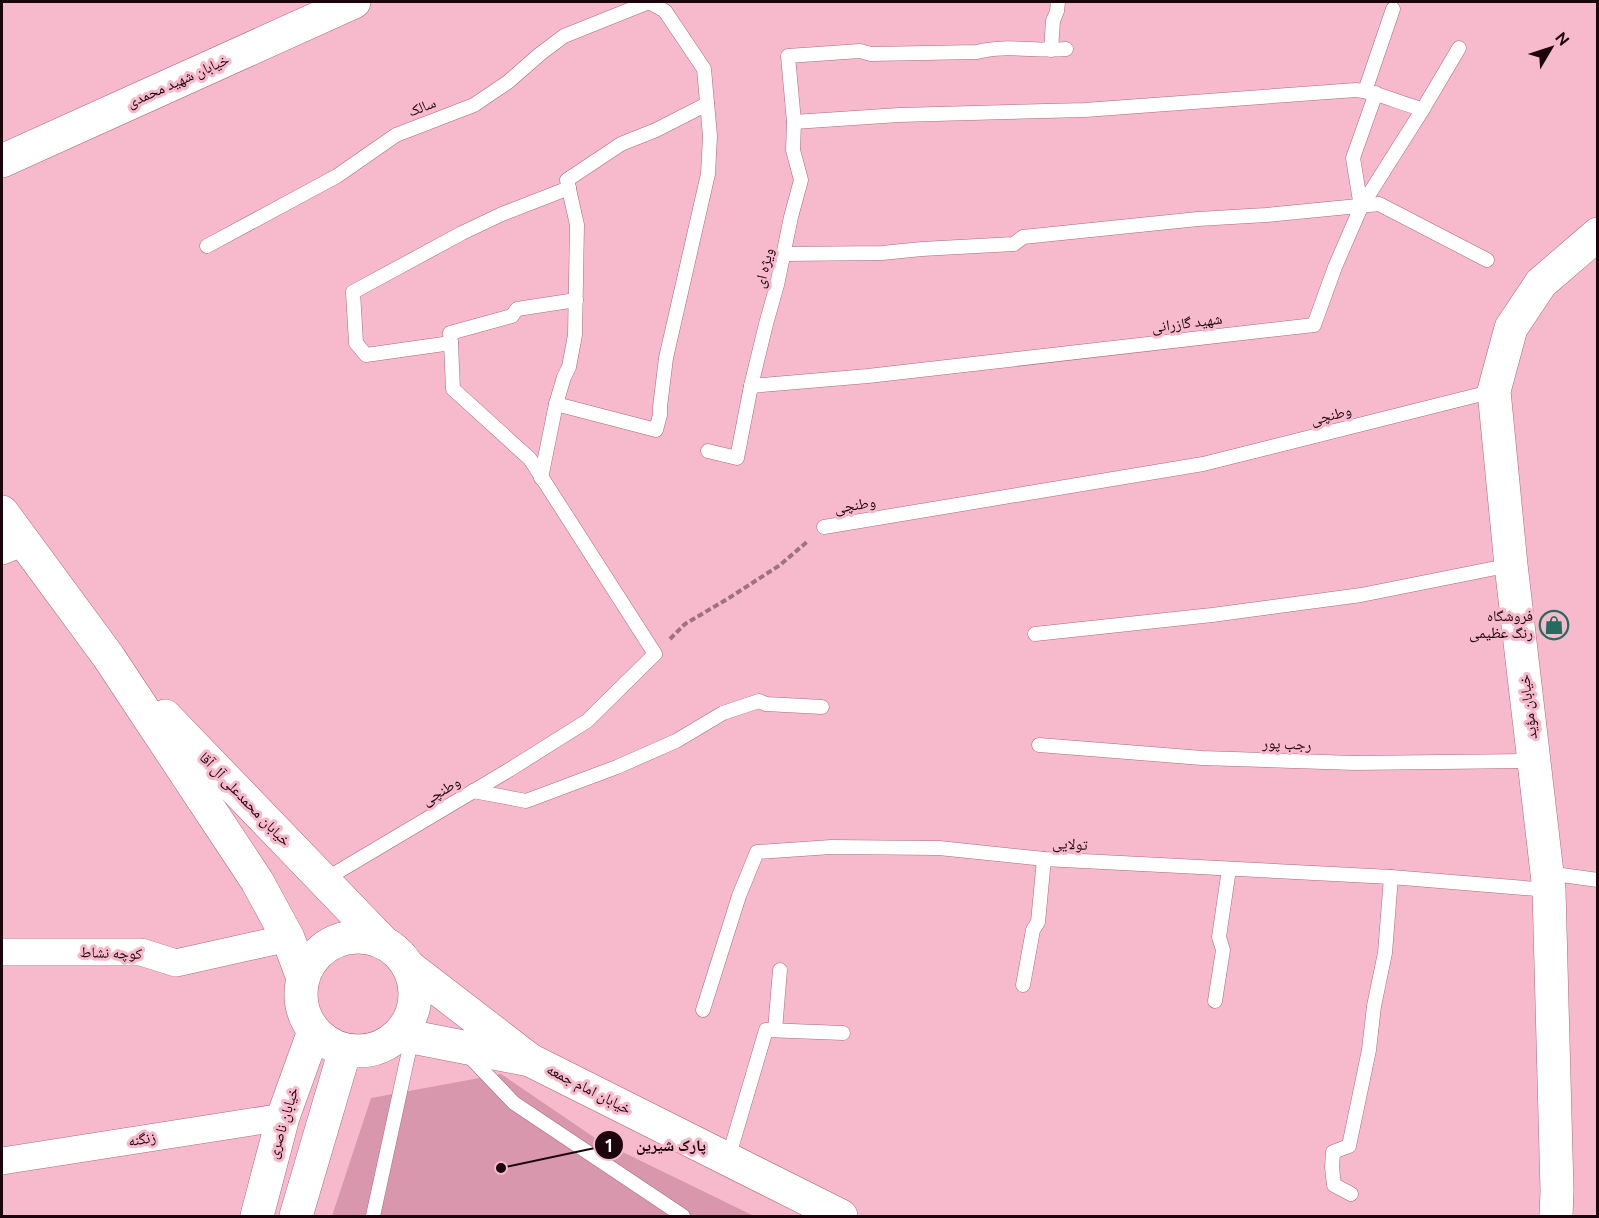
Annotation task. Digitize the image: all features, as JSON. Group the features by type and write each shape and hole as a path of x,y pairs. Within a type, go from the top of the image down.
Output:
{"street":[{"name":"خیابان شهید محمدی","path":"2,160 354,2"},
{"name":"خیابان مؤید","path":"1556,1216 1548,882 1511,565 1494,391 1510,328 1541,282 1598,234"},
{"name":"خیابان محمدعلی آل آقا","path":"2,512 13,547 108,656 382,941"},
{"name":"خیابان محمدعلی آل آقا","path":"108,656 256,881 288,938 303,978"},
{"path":"363,936 382,941 397,951 408,966 415,984 415,1003 405,1037 364,1051 345,1050 328,1043 314,1031 304,1014 300,996 303,978 311,960 334,942 343,938 363,936"},
{"name":"کوچه نشاط","path":"2,952 141,952 176,963 288,938"},
{"name":"خیابان امام جمعه","path":"408,966 530,1060 841,1216"},
{"name":"خیابان ناصری","path":"257,1216 283,1117 314,1031"},
{"name":"خیابان امام جمعه","path":"405,1037 530,1060"},
{"path":"296,1216 345,1050"},
{"name":"زنگنه","path":"2,1161 283,1117"}],"lane":[{"name":"سالک","path":"207,246 337,176 396,135 474,105 508,82 564,36 649,2 665,11 704,69 707,104"},
{"path":"1058,2 1053,21 1051,50 1066,49"},
{"path":"1361,207 1353,158 1393,9"},
{"name":"ویژه ای","path":"708,451 736,458 801,180 793,150 794,122 788,56 860,51 871,54 977,52 990,48 1051,50"},
{"name":"شهید گازرانی","path":"751,386 868,376 1314,325 1335,267 1361,207 1459,48"},
{"path":"794,122 899,115 1085,110 1303,93 1370,92 1423,109"},
{"path":"542,478 556,404 569,367 575,335 578,225 567,180 621,144 656,130 707,104 710,136 708,174 666,358 660,415 656,430 556,404"},
{"path":"451,343 366,355 356,343 353,292 462,233 502,214 569,188"},
{"path":"784,254 882,253 1014,244 1023,237 1379,204 1487,260"},
{"path":"576,300 517,309 512,316 450,333 453,389 530,459 655,654"},
{"name":"وطنچی","path":"824,527 1203,464 1494,391"},
{"path":"1035,634 1212,615 1361,595 1511,565"},
{"name":"وطنچی","path":"323,881 587,721 655,654"},
{"path":"473,791 526,801 617,767 675,741 723,713 759,701 766,704 822,707"},
{"name":"رجب پور","path":"1040,745 1214,758 1355,763 1534,761"},
{"name":"تولایی","path":"703,1010 740,896 757,852 831,847 939,848 1044,859 1391,878 1548,882 1598,880"},
{"path":"1023,984 1033,930 1038,922 1044,859"},
{"path":"1215,1001 1223,950 1219,937 1229,869"},
{"path":"1352,1194 1334,1185 1333,1152 1349,1146 1370,1050 1374,1006 1385,953 1391,878"},
{"path":"775,1030 780,970"},
{"path":"728,1159 766,1030 843,1033"},
{"path":"373,1216 405,1037"},
{"path":"460,1046 514,1103 683,1216"}],"path":[{"name":"وطنچی","path":"655,654 685,624 780,565 824,527"}],"shaded area":[{"path":"501,1074 598,1140 754,1216 332,1216 371,1098"}],"place":[{"name":"فروشگاه رنگ عظیمی","path":"1554,625"},
{"name":"پارک شیرین","path":"501,1168"}]}
